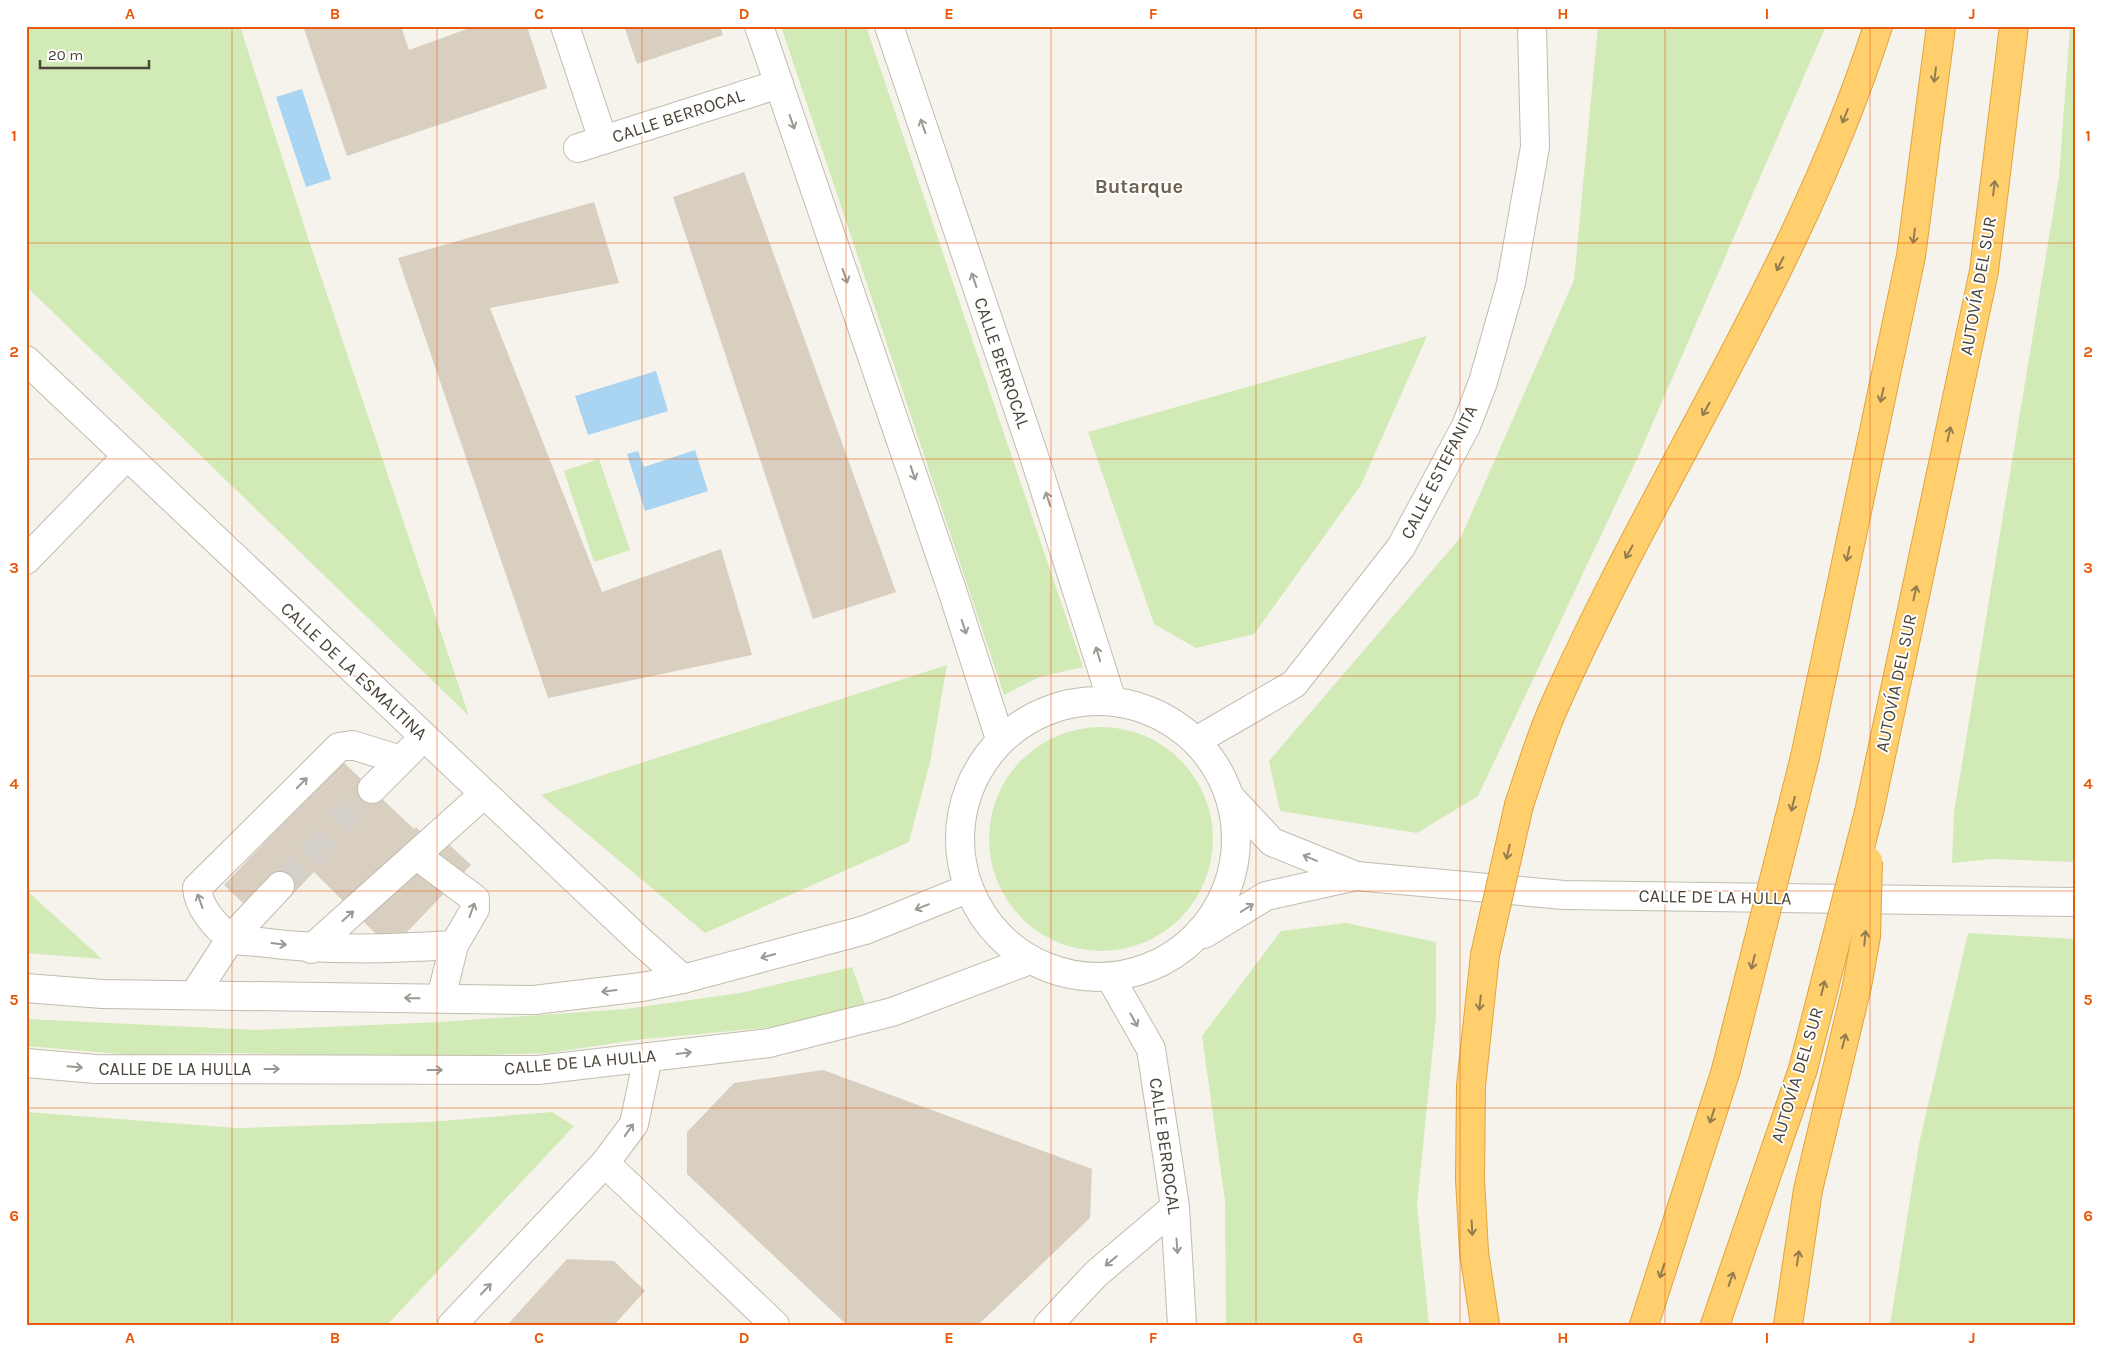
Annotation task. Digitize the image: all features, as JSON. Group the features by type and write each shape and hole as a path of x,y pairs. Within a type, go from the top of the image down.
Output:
{"highway":[{"path":"1485,1325 1474,1252 1470,1179 1471,1086 1485,955 1519,805 1552,710 1612,582 1725,375 1807,211 1864,70 1878,26"},
{"path":"1644,1325 1726,1070 1805,757 1911,256 1941,26"},
{"name":"AUTOVÍA DEL SUR","path":"1715,1325 1802,1069 1869,812 1984,271 2014,26"},
{"path":"1788,1325 1808,1190 1857,986 1866,936 1869,812"}],"street":[{"name":"CALLE BERROCAL","path":"565,26 590,144 779,84"},
{"path":"759,26 952,590 1000,739"},
{"name":"CALLE BERROCAL","path":"889,26 1035,459 1112,701"},
{"name":"CALLE ESTEFANITA","path":"1196,741 1294,684 1401,547 1466,426 1483,382 1511,283 1535,147 1532,26"},
{"name":"CALLE DE LA ESMALTINA","path":"26,360 636,938 683,979"},
{"path":"26,560 127,456"},
{"path":"1190,942 1216,912 1232,876 1237,836 1230,797 1217,767 1196,741 1158,713 1112,701 1052,707 1000,739 970,783 958,836 967,889 983,918 1004,941 1030,960 1056,971 1082,976 1110,977 1153,966 1266,896 1356,876"},
{"path":"372,789 424,737"},
{"path":"401,760 352,745 339,747 197,888 201,907 230,938 311,949 378,950 454,945"},
{"path":"311,949 484,794"},
{"path":"1230,797 1272,842 1356,876"},
{"path":"416,855 475,900 475,908 454,945 441,998"},
{"name":"CALLE DE LA HULLA","path":"1356,876 1564,895 2076,902"},
{"path":"194,995 230,938 280,886"},
{"path":"26,988 102,994 534,1000 642,987 683,979 865,930 967,889"},
{"name":"CALLE DE LA HULLA","path":"26,1062 96,1069 538,1070 769,1043 892,1012 1030,960"},
{"name":"CALLE BERROCAL","path":"1110,977 1151,1049 1175,1208 1182,1325"},
{"path":"452,1325 605,1163 634,1124 648,1057"},
{"path":"605,1163 775,1325"},
{"path":"1048,1325 1096,1274 1175,1208"}],"green space":[{"path":"26,26 240,26 308,238 469,716 26,286"},
{"path":"781,26 866,26 1083,667 1039,677 1004,695"},
{"path":"1598,26 1826,26 1637,459 1478,796 1417,833 1280,811 1269,761 1461,537 1574,280"},
{"path":"2070,26 2076,26 2076,862 1993,859 1952,863 1954,812 2059,177"},
{"path":"1427,336 1361,485 1254,634 1196,648 1154,624 1088,432"},
{"path":"599,459 630,550 594,562 564,471"},
{"path":"947,665 930,762 909,842 705,933 541,795"},
{"path":"1101,727 1123,729 1144,736 1163,746 1180,760 1194,777 1204,796 1211,817 1213,839 1211,861 1204,882 1194,901 1180,918 1163,932 1144,942 1123,949 1101,951 1079,949 1058,942 1039,932 1022,918 1008,901 998,882 991,861 989,839 991,817 998,796 1008,777 1022,760 1039,746 1058,736 1079,729"},
{"path":"26,890 102,959 26,953"},
{"path":"1346,923 1436,942 1436,1017 1417,1205 1429,1325 1226,1325 1225,1201 1202,1036 1281,931"},
{"path":"1968,933 2076,939 2076,1325 1890,1325 1919,1144"},
{"path":"852,967 870,1018 635,1040 549,1053 416,1057 235,1053 132,1055 26,1046 26,1019 256,1030 440,1022 626,1009 740,993"},
{"path":"26,1112 237,1128 429,1122 552,1112 574,1126 387,1325 26,1325"}],"water":[{"path":"302,89 331,179 306,187 276,97"},
{"path":"656,371 668,411 588,435 575,396"},
{"path":"695,450 708,491 645,511 627,454 638,451 644,467"}],"building":[{"path":"303,26 401,26 409,50 475,26 527,26 547,88 347,156"},
{"path":"624,26 720,26 723,35 637,64"},
{"path":"744,172 896,592 813,619 673,197"},
{"path":"594,202 619,283 490,308 602,592 721,549 752,655 548,698 398,258"},
{"path":"342,761 414,829 416,827 430,841 437,833 471,865 391,949 314,872 291,896 272,878 246,906 224,885"},
{"path":"823,1070 1092,1169 1090,1218 978,1325 847,1325 687,1174 687,1132 734,1083"},
{"path":"567,1259 614,1261 645,1291 614,1325 507,1325"}],"tunnel":[{"path":"280,886 372,789"}],"district":[{"name":"Butarque","path":"1139,186"}]}
